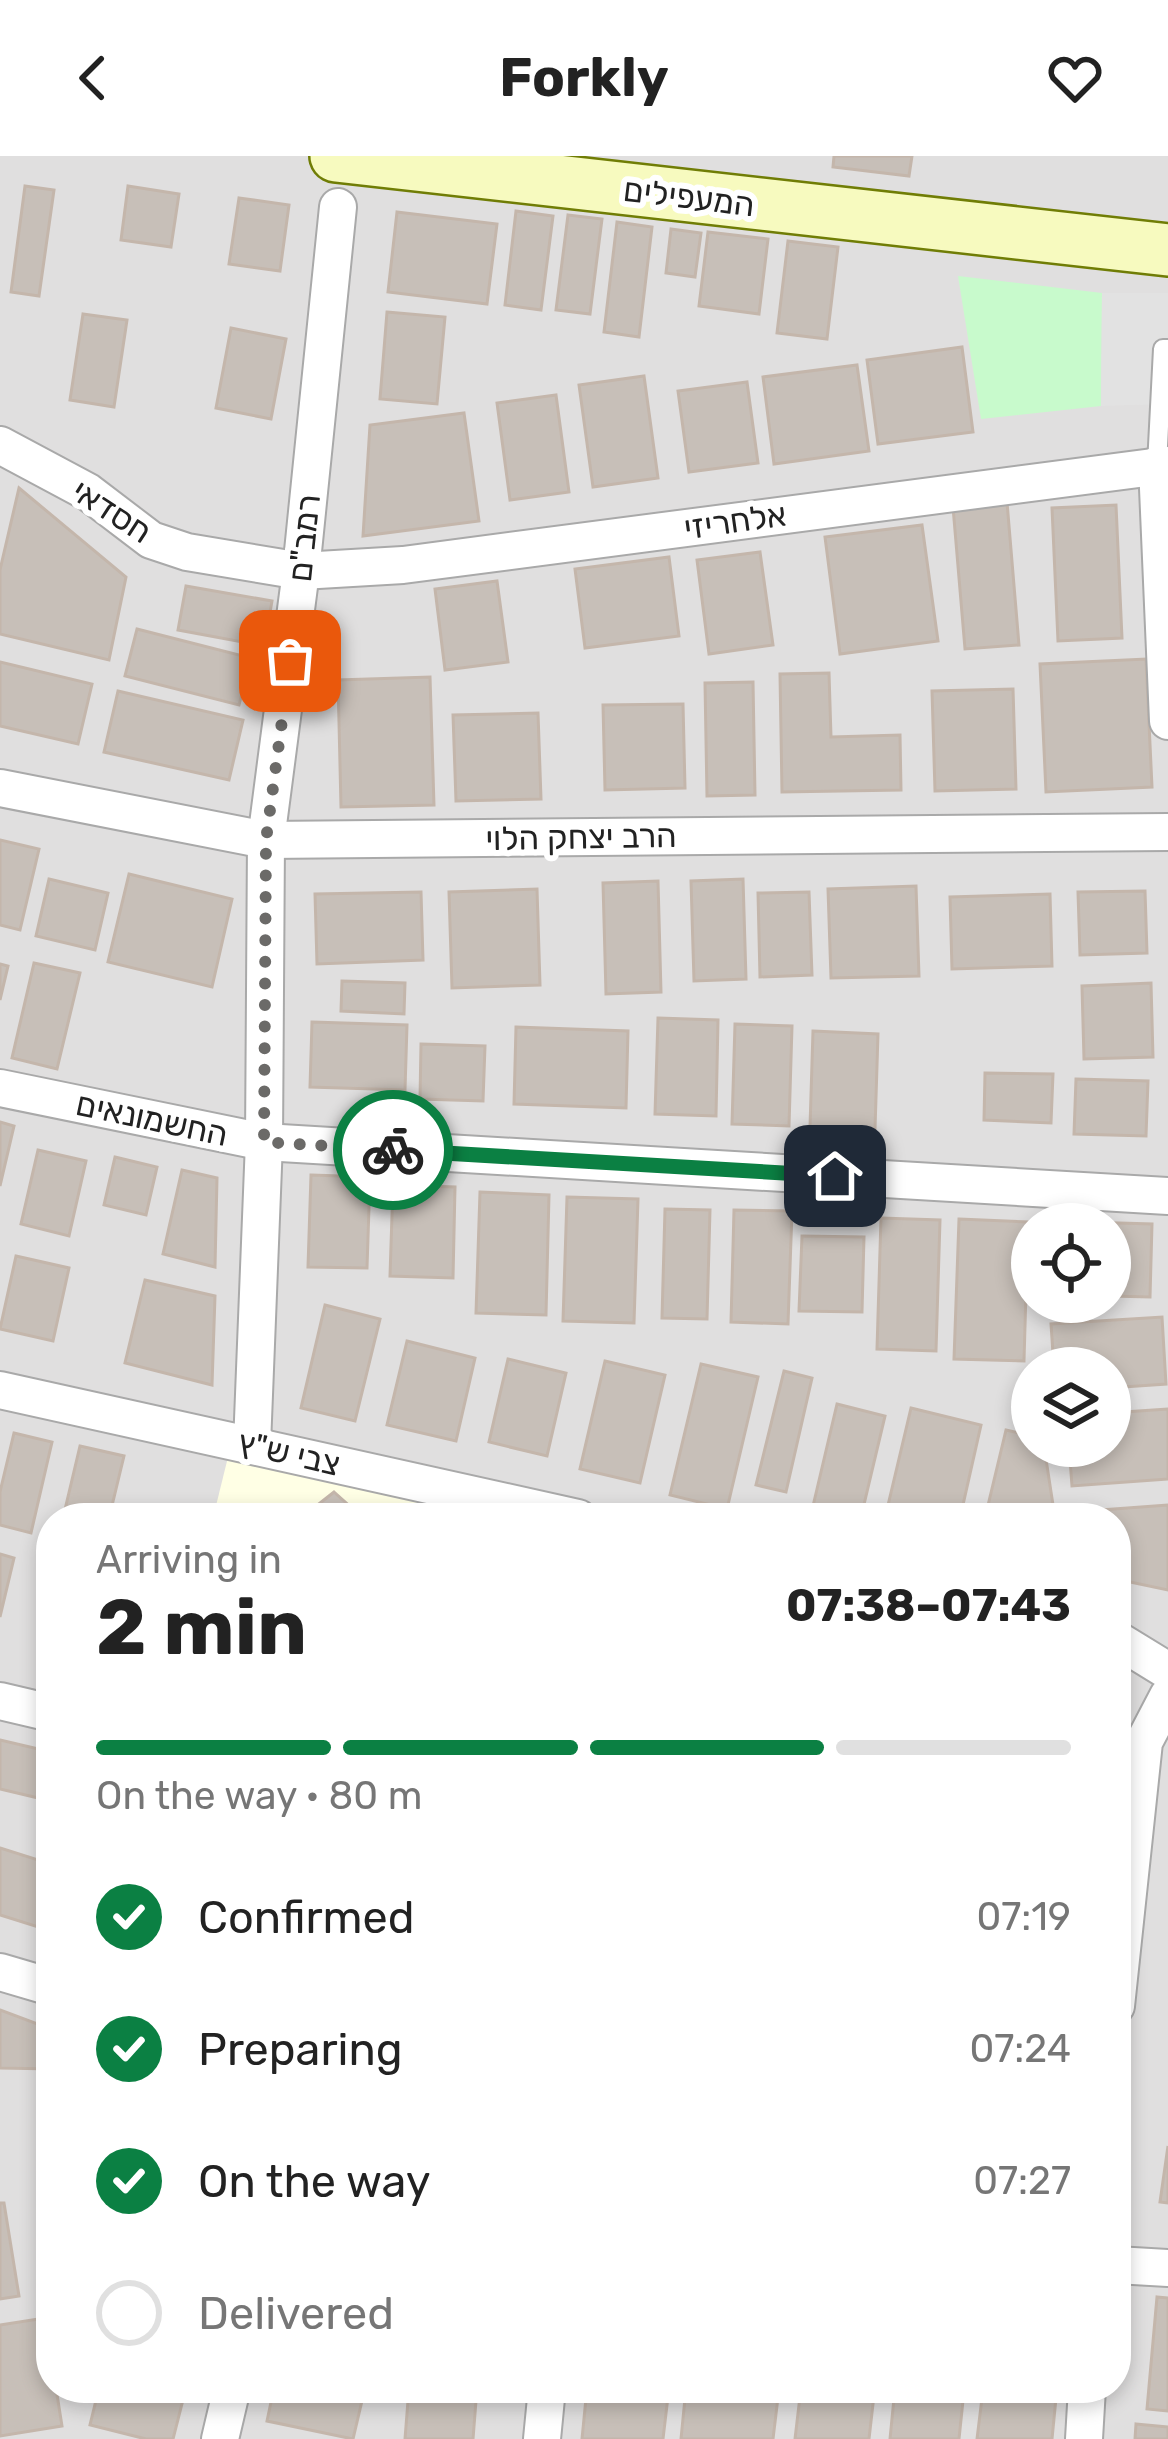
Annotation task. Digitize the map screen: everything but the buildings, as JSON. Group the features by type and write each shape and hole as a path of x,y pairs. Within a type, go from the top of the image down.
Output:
{"street":[{"name":"המעפילים","path":"336,156 1168,250"},
{"name":"רמב\"ם","path":"252,1444 264,1142 266,840 301,571 338,207"},
{"name":"המעפילים","path":"971,229 1168,213"},
{"name":"חסדאי","path":"0,445 88,492 151,540 187,552 301,571"},
{"name":"אלחריזי","path":"301,571 403,565 1162,465"},
{"path":"1162,465 1168,721"},
{"name":"הרב יצחק הלוי","path":"0,788 266,840 1168,832"},
{"name":"החשמונאים","path":"0,1088 264,1142 1168,1196"},
{"name":"צבי ש\"ץ","path":"0,1390 512,1503"},
{"path":"1131,1648 1168,1671"},
{"path":"1131,1865 1144,1742 1168,1696"},
{"path":"0,1701 36,1710"},
{"path":"0,1972 36,1983"},
{"path":"1131,2266 1168,2268"},
{"path":"220,2439 228,2403"},
{"path":"542,2439 546,2403"},
{"path":"1084,2439 1086,2403"}],"lane":[{"path":"1162,465 1163,349 1168,349"}],"shaded area":[{"path":"0,156 1168,156 1168,2439 0,2439"},
{"path":"1102,293 1168,293 1168,404 1101,406"},
{"path":"229,1453 439,1503 217,1503"}],"green space":[{"path":"958,276 1102,293 1101,406 981,419"}],"way so far":[{"path":"290,661 266,840 264,1142 393,1150"}],"route":[{"path":"393,1150 835,1176"}]}
